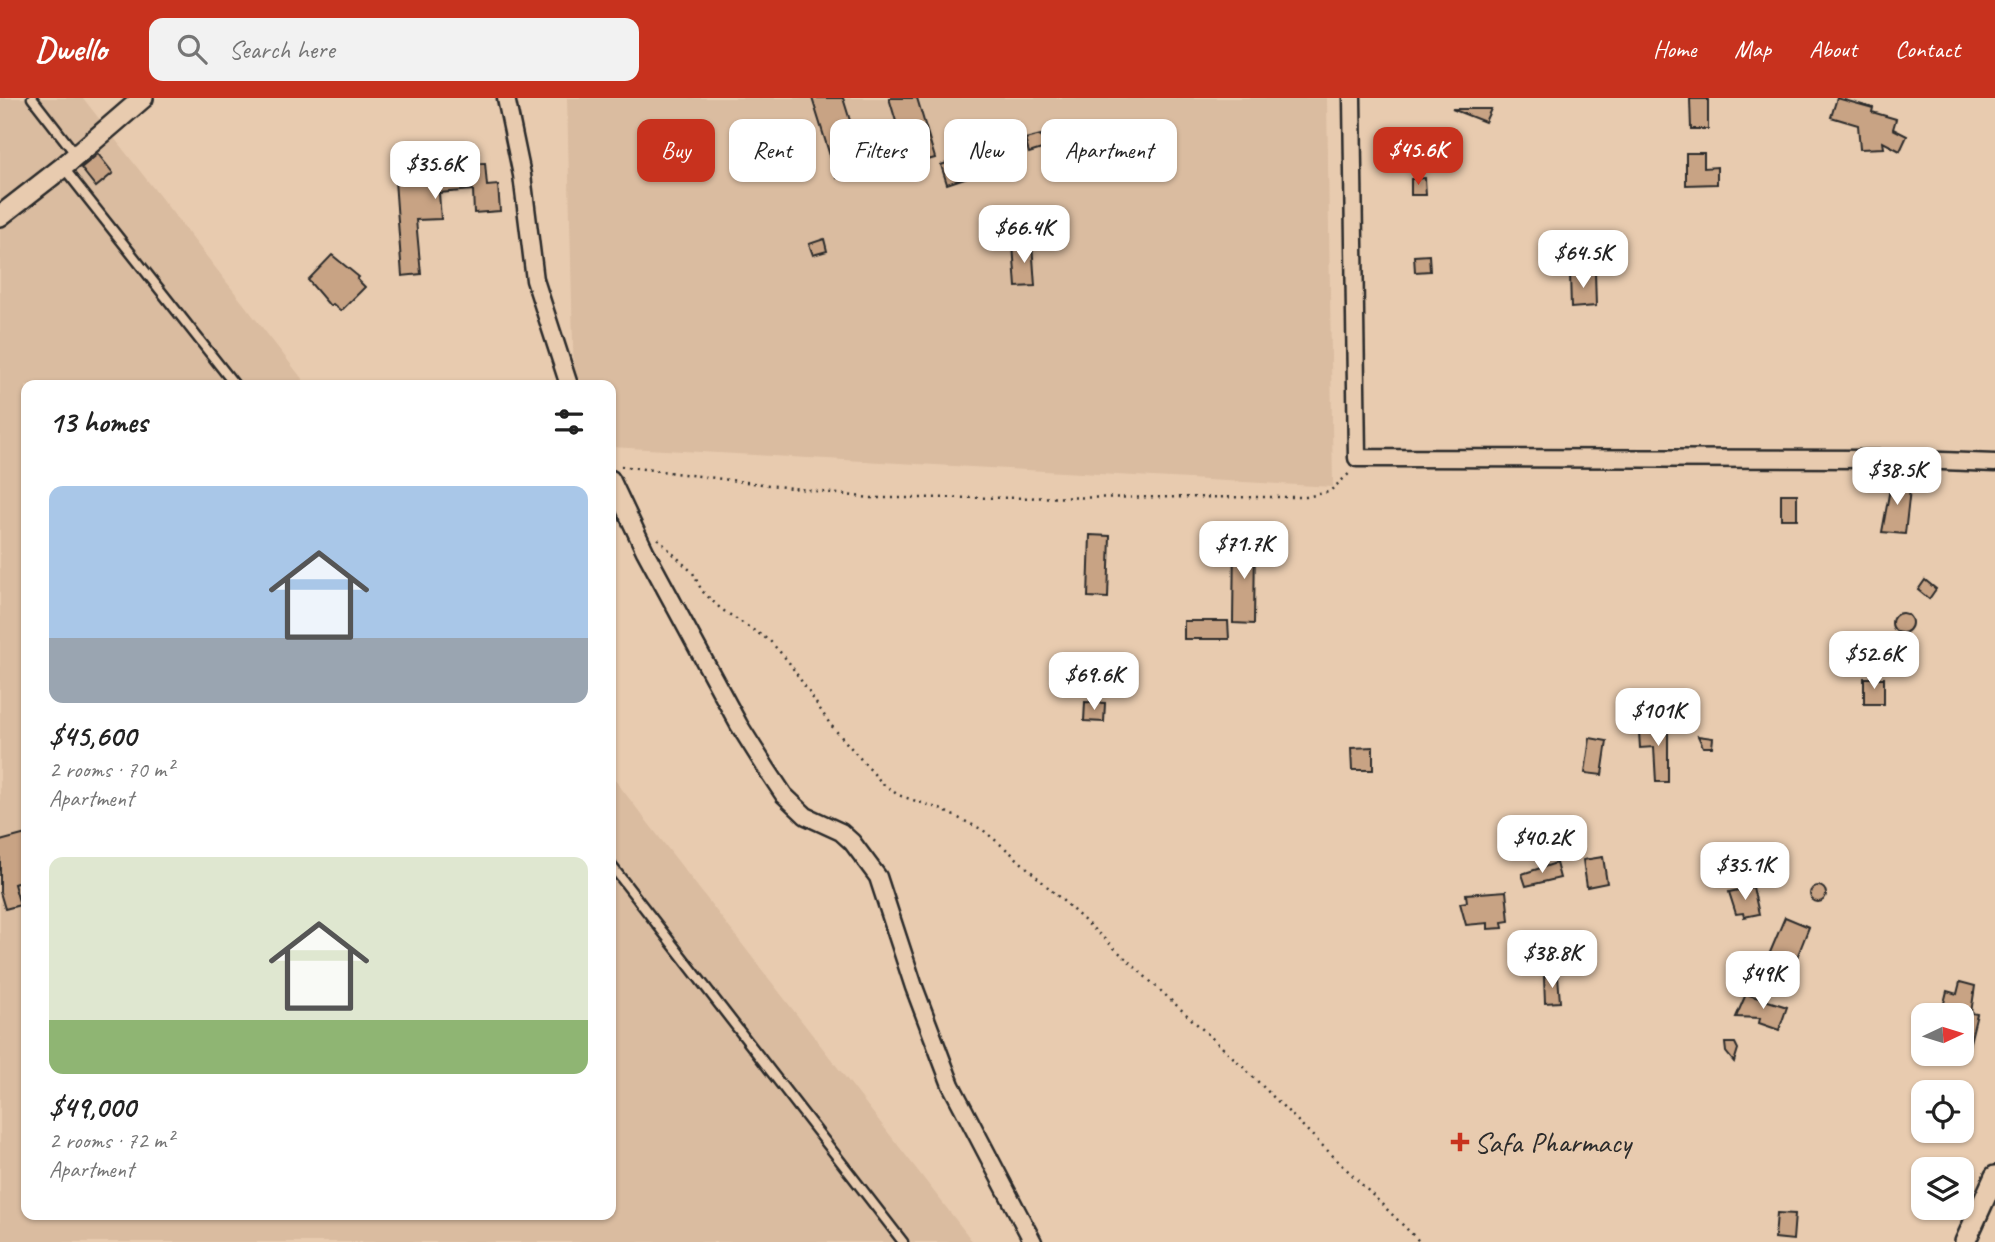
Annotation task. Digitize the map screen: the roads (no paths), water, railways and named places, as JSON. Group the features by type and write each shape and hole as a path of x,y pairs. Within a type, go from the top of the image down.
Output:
{"street":[{"path":"0,216 70,161 143,98"},
{"path":"506,98 522,175 535,280 567,380"},
{"path":"1352,98 1357,458 1890,459 1995,463"},
{"path":"616,489 720,691 784,795 806,816 841,832 852,842 878,877 914,987 951,1085 1033,1242"},
{"path":"1965,1242 1995,1176"}],"lane":[{"path":"32,98 70,161 231,380"},
{"path":"616,871 903,1242"}],"place":[{"name":"Safa Pharmacy","path":"1460,1142"}]}
